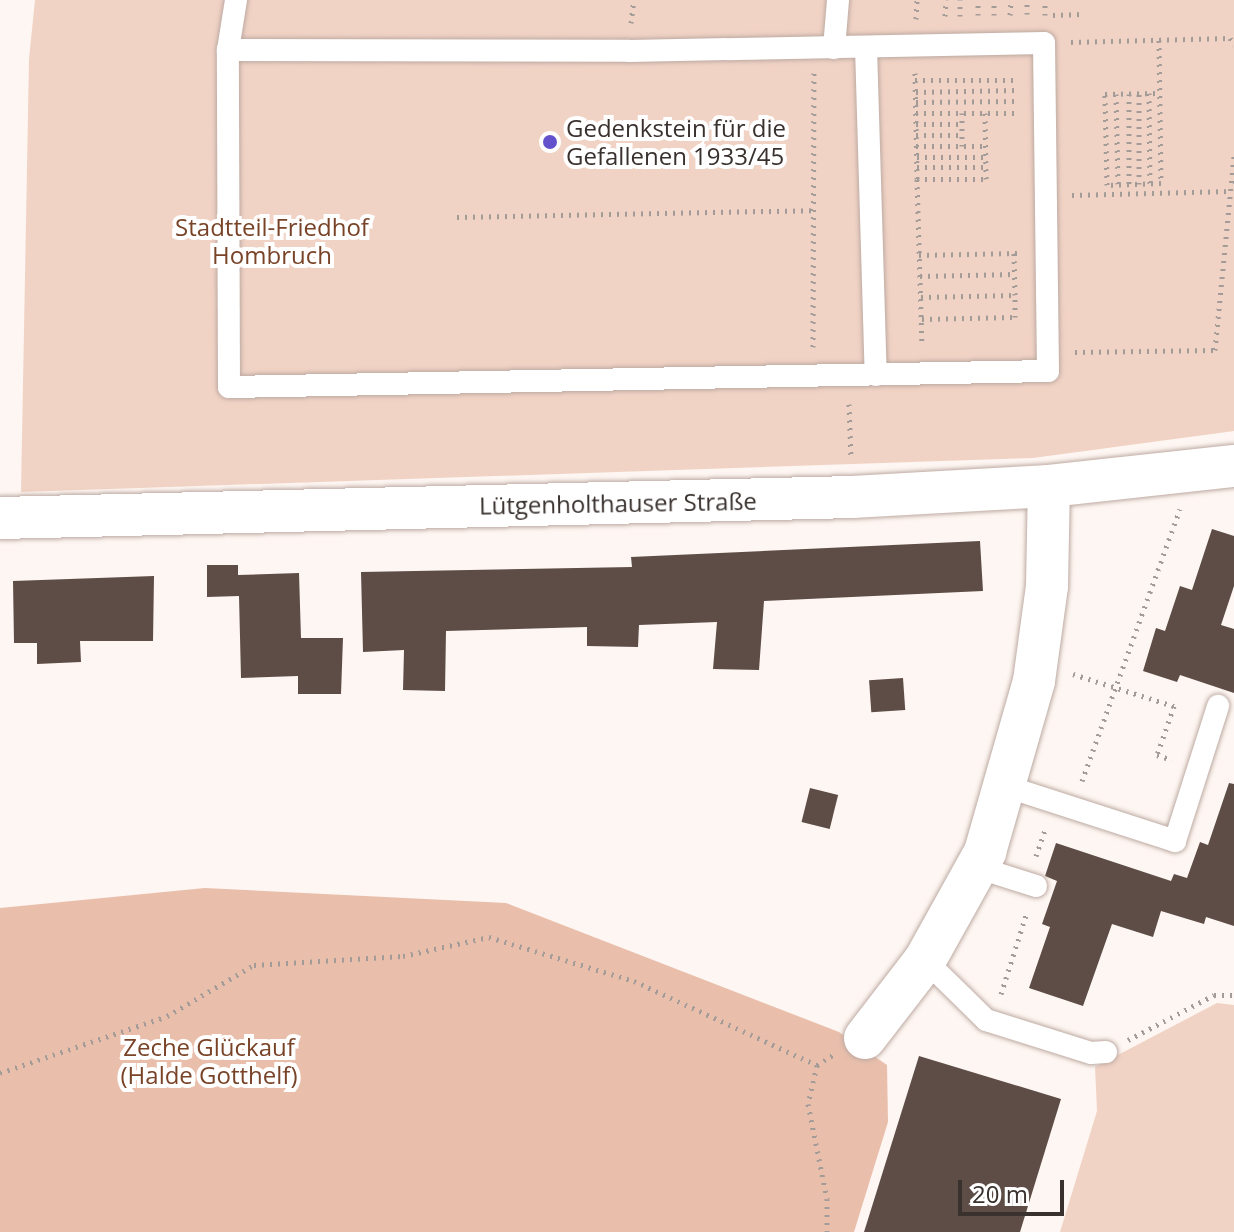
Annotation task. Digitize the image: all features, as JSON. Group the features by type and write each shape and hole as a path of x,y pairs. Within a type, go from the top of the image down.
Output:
{"street":[{"name":"Lütgenholthauser Straße","path":"0,518 852,497 1049,486 1234,466"},
{"path":"865,1038 925,960 976,867 1005,786 1034,681 1047,586 1049,486"}],"lane":[{"path":"228,50 824,48 1044,43 1048,371 229,387 228,50 236,0"},
{"path":"824,48 838,0"},
{"path":"866,47 876,375"},
{"path":"1005,786 1175,841 1218,706"},
{"path":"976,867 1032,884"},
{"path":"925,960 992,1022 1091,1053 1106,1052"}],"path":[{"path":"917,0 914,46 923,374"},
{"path":"1045,15 1084,14"},
{"path":"1044,43 1230,38 1234,45"},
{"path":"1159,40 1160,93 1161,183 1107,185 1105,94 1160,93"},
{"path":"813,376 813,210 824,48"},
{"path":"915,80 1017,80 1018,96 1018,113 916,113"},
{"path":"916,92 1044,96"},
{"path":"1139,93 1139,184"},
{"path":"1149,93 1150,184"},
{"path":"1116,94 1118,184"},
{"path":"1129,94 1129,184"},
{"path":"916,102 1018,96"},
{"path":"962,113 962,146"},
{"path":"917,179 986,179 985,113"},
{"path":"916,124 962,124"},
{"path":"916,135 962,135"},
{"path":"916,146 985,146"},
{"path":"1047,353 1215,350 1234,156"},
{"path":"917,157 986,157"},
{"path":"917,167 986,167"},
{"path":"1046,196 1231,191"},
{"path":"457,217 813,210"},
{"path":"919,255 1046,252"},
{"path":"922,319 1015,317 1014,253"},
{"path":"920,276 1014,274"},
{"path":"921,297 1015,295"},
{"path":"847,375 851,471"},
{"path":"992,1022 1032,884 1114,687 1182,500"},
{"path":"1068,673 1174,706 1157,755 1198,768"},
{"path":"0,1073 167,1016 254,965 403,956 489,937 634,981 817,1065 808,1104 827,1199 827,1232"},
{"path":"1106,1052 1214,995 1234,995"}],"green space":[{"name":"Stadtteil-Friedhof Hombruch","path":"35,0 1234,0 1234,431 1033,458 21,492 29,59"},
{"name":"Zeche Glückauf (Halde Gotthelf)","path":"205,888 506,903 839,1032 887,1065 888,1122 854,1232 0,1232 0,908"},
{"path":"1217,1003 1234,1005 1234,1232 1060,1232 1097,1111 1095,1067"}],"building":[{"path":"1212,529 1234,536 1234,586 1221,625 1234,629 1234,693 1180,675 1177,682 1143,671 1156,628 1165,631 1180,586 1192,590"},
{"path":"980,541 983,591 764,601 759,670 713,669 717,622 639,625 638,647 587,646 587,627 446,631 445,691 403,690 404,650 363,652 361,572 632,567 631,557"},
{"path":"207,565 238,565 238,575 299,573 301,638 343,638 341,694 298,694 298,676 241,678 239,596 207,597"},
{"path":"154,576 153,641 80,641 81,662 37,664 37,643 14,643 13,581"},
{"path":"903,678 905,710 871,712 869,680"},
{"path":"1229,783 1234,784 1234,926 1206,917 1204,924 1161,911 1153,937 1112,924 1083,1006 1029,988 1050,927 1042,924 1057,881 1045,876 1056,843 1171,881 1174,874 1187,878 1200,842 1208,845"},
{"path":"810,788 838,795 830,829 802,822"},
{"path":"919,1056 1061,1099 1020,1232 864,1232"}],"place":[{"name":"Gedenkstein für die Gefallenen 1933/45","path":"550,142"}]}
